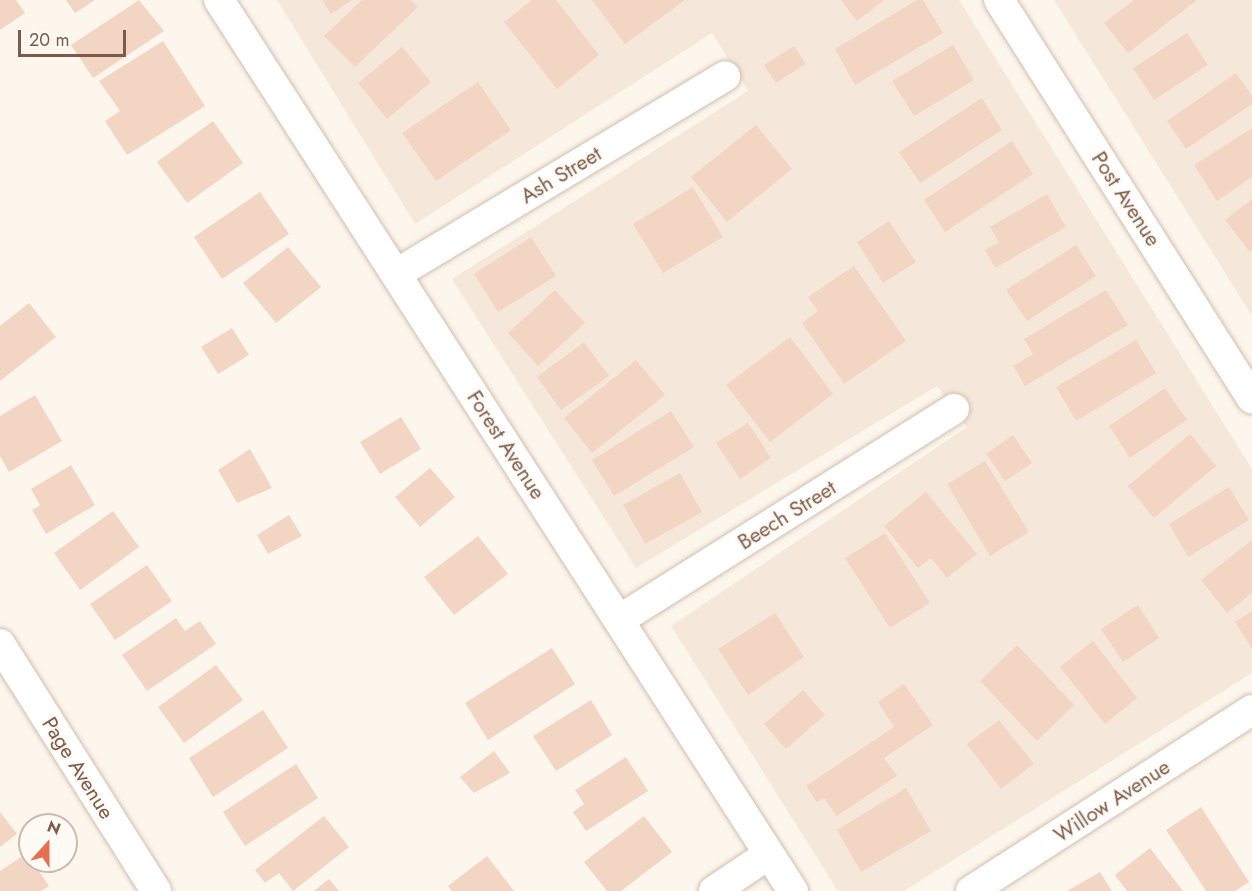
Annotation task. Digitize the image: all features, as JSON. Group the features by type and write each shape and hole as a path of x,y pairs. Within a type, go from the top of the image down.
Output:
{"street":[{"name":"Forest Avenue","path":"219,0 793,891"},
{"name":"Post Avenue","path":"999,0 1252,398"},
{"name":"Ash Street","path":"396,274 725,76"},
{"name":"Beech Street","path":"619,620 954,409"},
{"name":"Page Avenue","path":"0,644 156,891"},
{"name":"Willow Avenue","path":"972,891 1252,710"},
{"path":"714,891 769,854"}],"shaded area":[{"path":"277,0 959,0 1252,469 1252,673 904,891 838,891 671,626 967,427 937,386 636,568 452,279 748,91 712,33 415,224"},
{"path":"1054,0 1252,0 1252,316"}],"building":[{"path":"0,0 16,0 25,13 0,30"},
{"path":"66,0 95,0 75,13"},
{"path":"139,0 164,31 93,78 71,45"},
{"path":"322,0 352,0 331,14"},
{"path":"362,0 411,0 418,7 355,67 324,36"},
{"path":"532,0 556,0 599,55 557,89 504,22"},
{"path":"592,0 685,0 625,44"},
{"path":"841,0 884,0 857,21"},
{"path":"917,0 923,0 943,33 855,85 835,49"},
{"path":"1134,0 1197,0 1128,53 1104,23"},
{"path":"1187,33 1208,65 1154,100 1133,68"},
{"path":"163,41 205,106 127,155 105,121 120,111 99,81"},
{"path":"953,45 974,80 914,116 892,81"},
{"path":"794,46 806,64 776,83 764,65"},
{"path":"402,47 431,82 387,119 358,83"},
{"path":"1236,73 1252,96 1252,104 1186,149 1167,121"},
{"path":"478,82 511,130 436,181 402,133"},
{"path":"982,98 1002,130 920,183 899,152"},
{"path":"213,121 243,163 187,203 157,162"},
{"path":"756,125 792,169 727,222 691,177"},
{"path":"1252,128 1252,177 1217,201 1194,165"},
{"path":"1012,141 1033,174 945,232 924,200"},
{"path":"693,187 723,237 663,273 633,224"},
{"path":"260,192 289,234 222,279 194,237"},
{"path":"1047,194 1066,227 995,268 985,250 999,242 990,227"},
{"path":"1252,199 1252,250 1250,252 1225,220"},
{"path":"889,221 916,262 883,283 857,242"},
{"path":"531,237 556,276 498,312 474,274"},
{"path":"1076,245 1096,276 1027,321 1006,290"},
{"path":"288,247 321,287 276,323 243,283"},
{"path":"854,266 906,341 844,384 802,323 818,311 808,297"},
{"path":"555,290 585,323 538,366 508,333"},
{"path":"1106,290 1128,325 1025,386 1013,366 1033,354 1024,339"},
{"path":"29,303 56,337 0,381 0,326"},
{"path":"232,328 249,355 218,374 201,347"},
{"path":"790,337 833,394 770,442 726,385"},
{"path":"1136,340 1156,373 1076,421 1056,387"},
{"path":"584,342 609,376 561,410 537,377"},
{"path":"636,360 665,395 592,453 564,418"},
{"path":"1165,388 1187,420 1130,458 1109,426"},
{"path":"35,395 62,441 9,472 0,456 0,416"},
{"path":"671,411 694,447 614,496 592,460"},
{"path":"401,417 421,449 380,474 360,442"},
{"path":"748,423 771,458 740,479 716,443"},
{"path":"1190,434 1216,466 1154,518 1128,486"},
{"path":"1013,435 1032,463 1005,481 986,454"},
{"path":"250,449 272,488 237,503 218,470"},
{"path":"985,461 1029,532 990,556 947,484"},
{"path":"71,465 95,505 46,534 32,510 40,505 31,489"},
{"path":"430,468 455,497 420,527 395,497"},
{"path":"680,473 702,512 645,544 623,505"},
{"path":"1229,487 1249,520 1188,557 1169,524"},
{"path":"926,492 977,554 947,578 931,558 918,568 884,526"},
{"path":"113,511 139,547 80,590 54,553"},
{"path":"289,515 302,536 268,554 257,535"},
{"path":"885,533 930,603 890,628 845,558"},
{"path":"478,536 508,574 454,615 424,577"},
{"path":"1252,540 1252,593 1227,613 1201,580"},
{"path":"147,565 172,601 115,640 90,604"},
{"path":"1138,605 1159,638 1123,662 1101,629"},
{"path":"1252,611 1252,649 1235,622"},
{"path":"775,613 804,657 748,695 718,649"},
{"path":"176,618 185,631 200,621 216,644 147,691 122,655"},
{"path":"1093,641 1137,698 1105,724 1060,667"},
{"path":"1017,645 1074,705 1037,741 980,681"},
{"path":"552,648 575,684 488,740 465,703"},
{"path":"216,665 243,700 184,743 158,707"},
{"path":"904,684 933,725 884,758 897,776 837,816 824,798 817,802 806,786 894,727 878,702"},
{"path":"803,690 825,715 786,749 764,724"},
{"path":"591,700 612,735 556,771 533,736"},
{"path":"263,710 288,748 213,797 189,758"},
{"path":"999,720 1034,764 1001,789 967,744"},
{"path":"494,751 510,773 474,793 460,777"},
{"path":"626,757 648,791 586,831 573,812 584,804 575,790"},
{"path":"296,764 318,798 245,846 223,812"},
{"path":"906,788 931,831 861,872 837,830"},
{"path":"1201,807 1249,882 1235,891 1206,891 1166,830"},
{"path":"0,812 17,834 0,847"},
{"path":"324,816 349,847 293,891 279,873 265,883 255,870"},
{"path":"644,816 672,852 621,891 607,891 584,862"},
{"path":"1150,848 1183,891 1127,891 1115,875"},
{"path":"487,856 514,891 452,891 448,886"},
{"path":"18,859 18,873 40,873 49,886 41,891 0,891 0,871"},
{"path":"1100,872 1112,891 1067,891"},
{"path":"329,879 339,891 314,891"}]}
